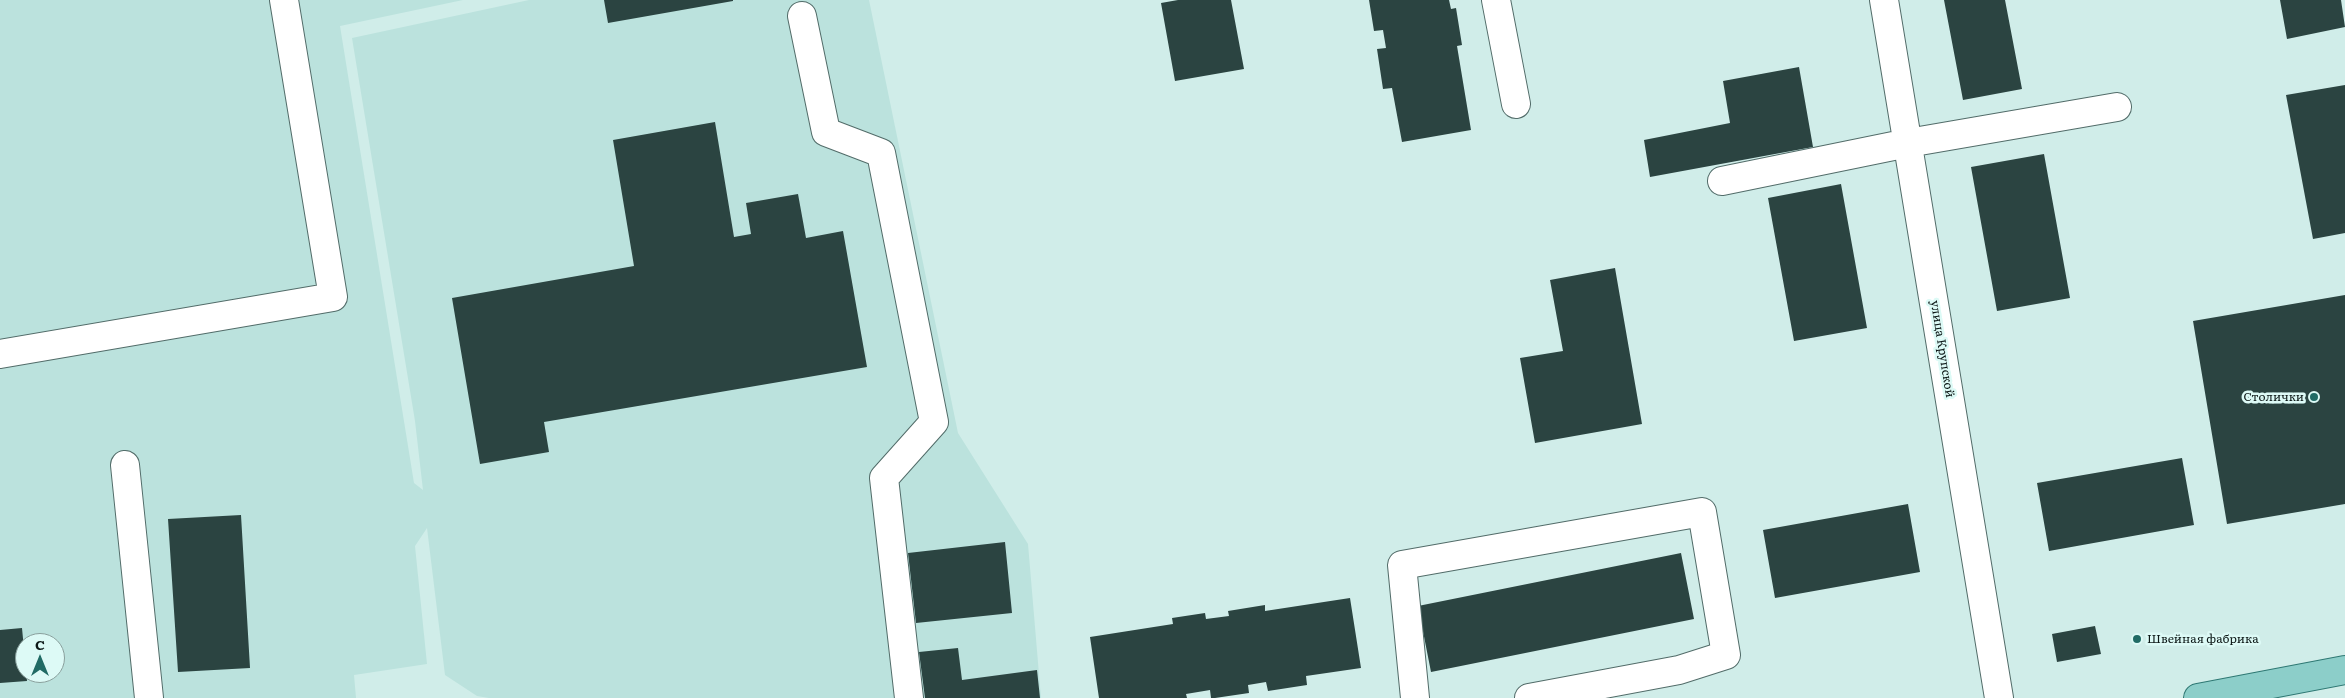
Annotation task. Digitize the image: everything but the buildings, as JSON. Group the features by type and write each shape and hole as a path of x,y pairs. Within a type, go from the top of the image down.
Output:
{"main road":[{"path":"2198,698 2345,670"}],"street":[{"path":"0,354 334,297 284,0"},
{"path":"1496,0 1516,104"},
{"name":"улица Крупской","path":"1884,0 1999,698"},
{"path":"802,16 826,132 881,153 934,422 884,478 909,698"},
{"path":"1722,181 1908,143 2118,107"},
{"path":"125,465 149,698"},
{"path":"1415,698 1402,565 1702,512 1726,655 1679,670 1529,698"}],"shaded area":[{"path":"0,0 463,0 340,26 414,483 423,490 415,421 352,38 529,0 869,0 958,433 1028,544 1041,698 489,698 477,696 445,675 427,528 415,546 427,664 354,675 356,698 0,698"}],"place":[{"name":"Столички","path":"2314,397"},
{"name":"Швейная фабрика","path":"2137,639"}]}
